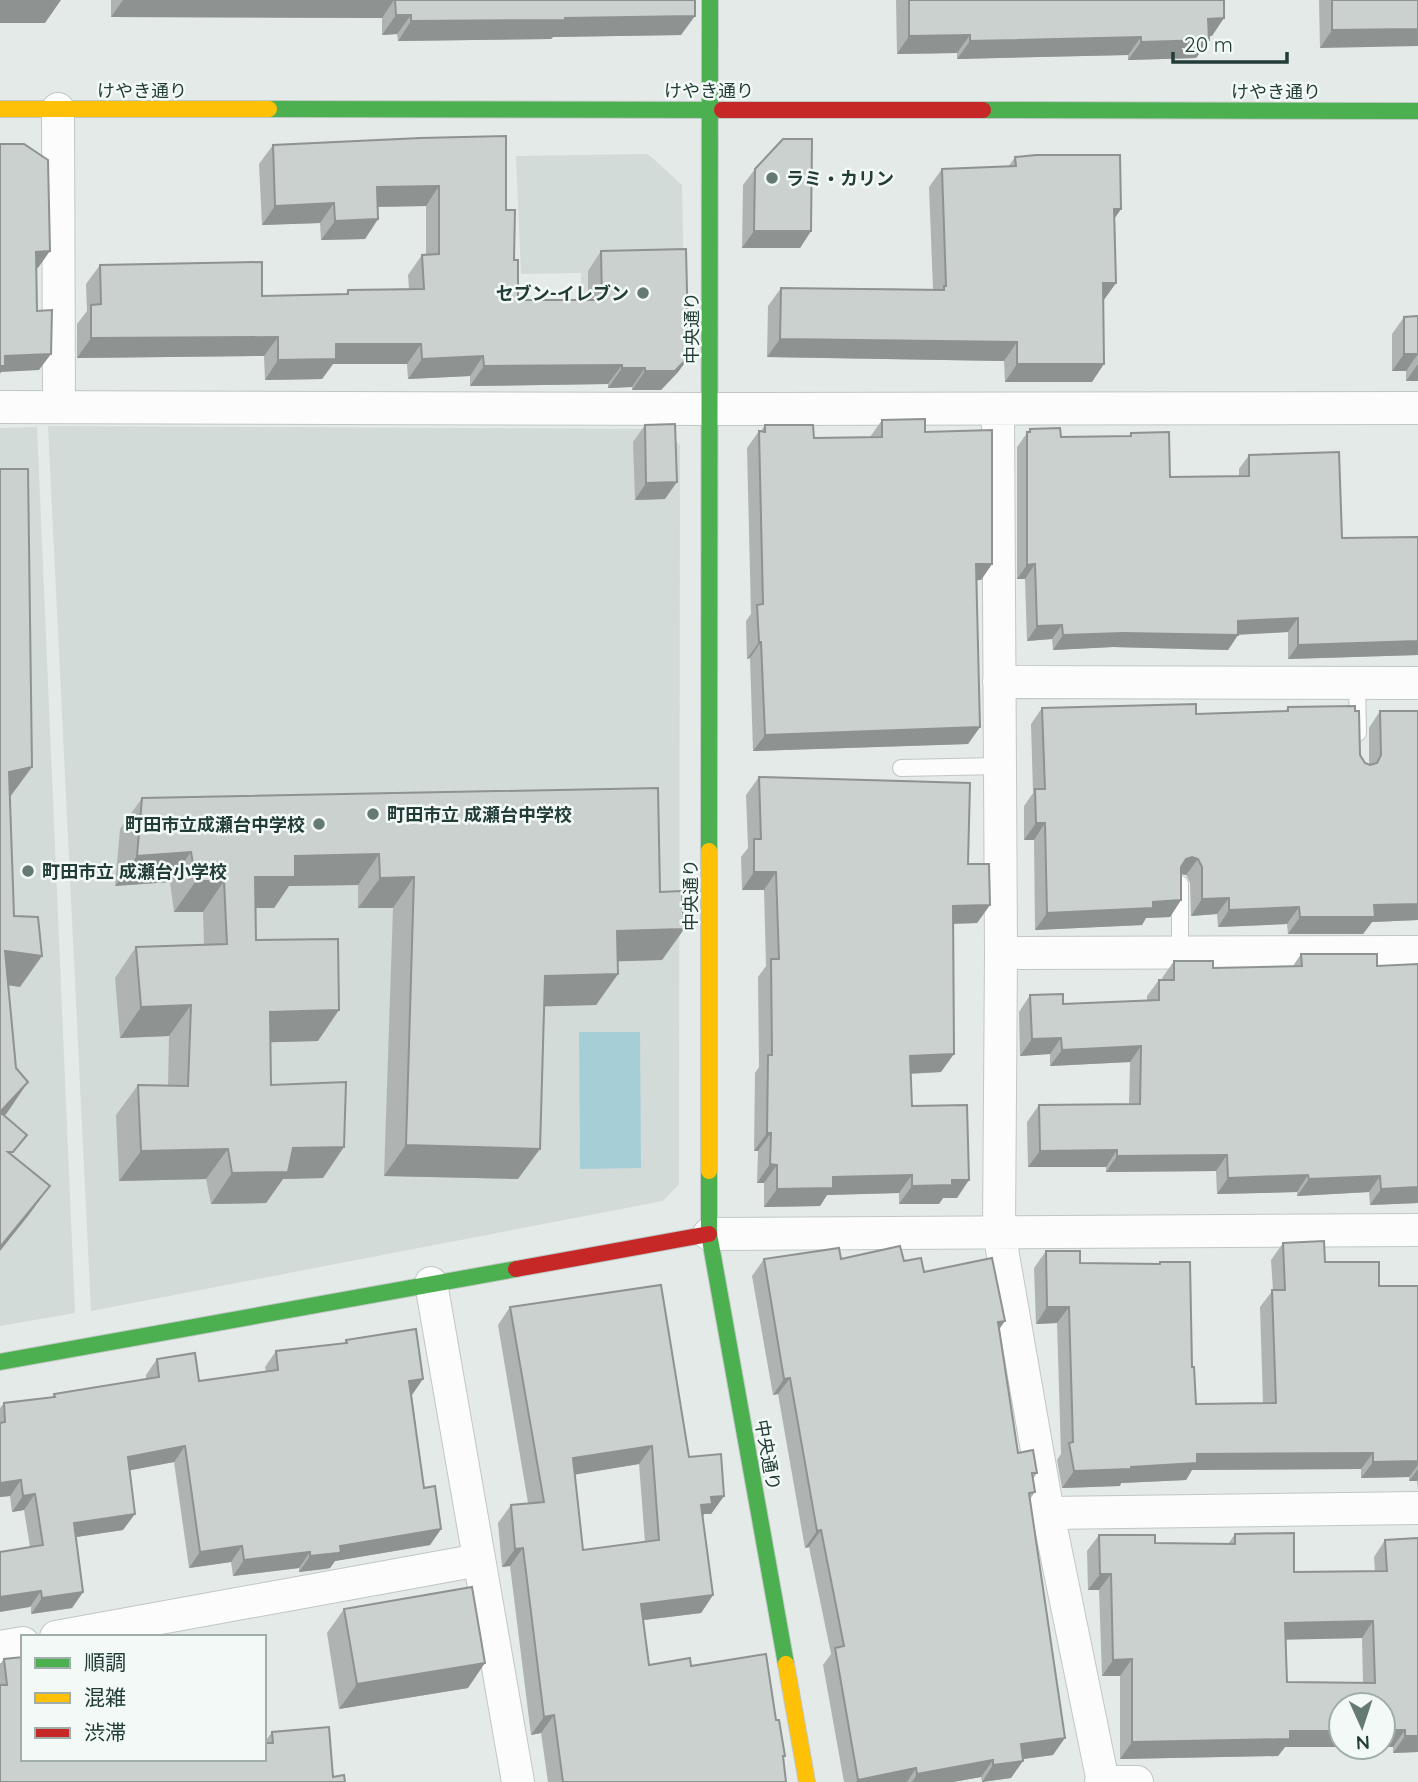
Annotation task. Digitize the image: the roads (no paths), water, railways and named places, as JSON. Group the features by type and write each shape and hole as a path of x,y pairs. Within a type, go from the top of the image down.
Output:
{"street":[{"name":"中央通り","path":"710,0 709,1234 807,1782"},
{"name":"けやき通り","path":"0,109 1418,111"},
{"path":"58,109 60,407"},
{"path":"0,407 710,407 998,410 1418,408"},
{"path":"998,410 1001,953 999,1232 1048,1513 1102,1782 1137,1782"},
{"path":"999,682 1418,683"},
{"path":"1001,953 1418,952"},
{"path":"0,1362 709,1234 1418,1230"},
{"path":"432,1283 518,1782"},
{"path":"1048,1513 1418,1508"},
{"path":"66,1635 479,1560"},
{"path":"0,1647 21,1643"}],"lane":[{"path":"1357,683 1358,746"},
{"path":"901,768 999,766"},
{"path":"1180,884 1180,952"}],"water":[{"path":"579,1032 640,1032 641,1168 580,1169"}],"place":[{"name":"ラミ・カリン","path":"772,178"},
{"name":"セブン-イレブン","path":"643,293"},
{"name":"町田市立 成瀬台中学校","path":"373,814"},
{"name":"町田市立成瀬台中学校","path":"319,824"},
{"name":"町田市立 成瀬台小学校","path":"28,871"}]}
